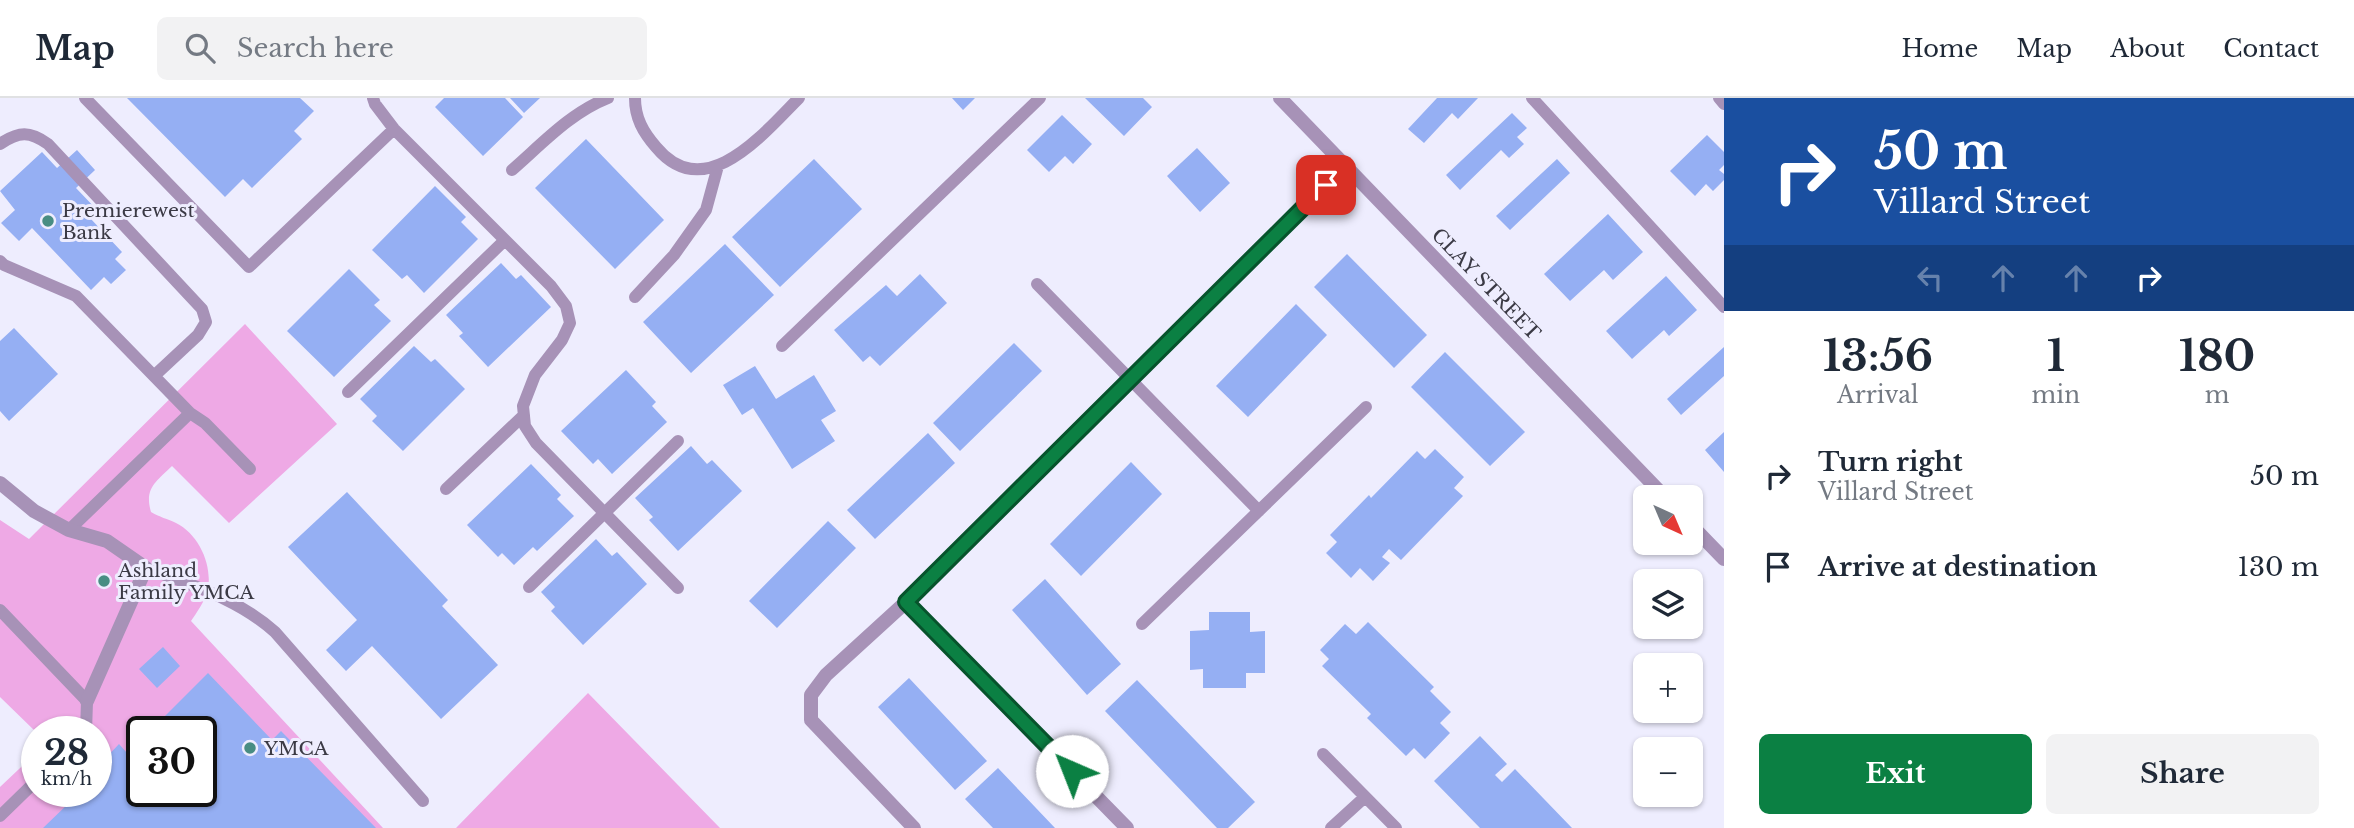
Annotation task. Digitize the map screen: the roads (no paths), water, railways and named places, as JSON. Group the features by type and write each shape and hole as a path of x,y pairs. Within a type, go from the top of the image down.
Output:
{"street":[{"name":"CLAY STREET","path":"1280,98 1653,485"},
{"path":"915,828 811,720 811,695 826,675 906,602 1345,166"},
{"path":"1,486 34,511 69,530 107,541 146,568 87,701"},
{"path":"1703,537 1724,559"},
{"path":"906,602 1127,828"}],"lane":[{"path":"85,98 249,267 394,129"},
{"path":"373,98 394,129 551,286 566,306 570,323 552,354 535,375 523,406 525,426 536,443 678,587"},
{"path":"512,170 563,124 589,106 608,98"},
{"path":"635,98 639,123 646,135 662,154 675,163 691,168 718,166 731,160 748,148 799,98"},
{"path":"782,346 1040,98"},
{"path":"1532,98 1724,307"},
{"path":"1718,98 1724,104"},
{"path":"0,144 20,134 35,134 48,144 202,309 206,322 198,335 154,376"},
{"path":"635,297 674,255 706,210 718,166"},
{"path":"348,392 505,240"},
{"path":"0,261 76,296 190,413 205,423 250,470"},
{"path":"1037,284 1259,511"},
{"path":"1142,624 1366,407"},
{"path":"69,530 190,413"},
{"path":"446,489 524,415"},
{"path":"529,587 678,441"},
{"path":"146,568 237,604 257,615 275,632 423,801"},
{"path":"0,610 87,701 87,716"},
{"path":"1323,754 1395,828"},
{"path":"0,816 21,796"},
{"path":"1331,828 1365,797"}],"place":[{"name":"Premierewest Bank","path":"48,221"},
{"name":"Ashland Family YMCA","path":"104,581"},
{"name":"YMCA","path":"250,748"}]}
